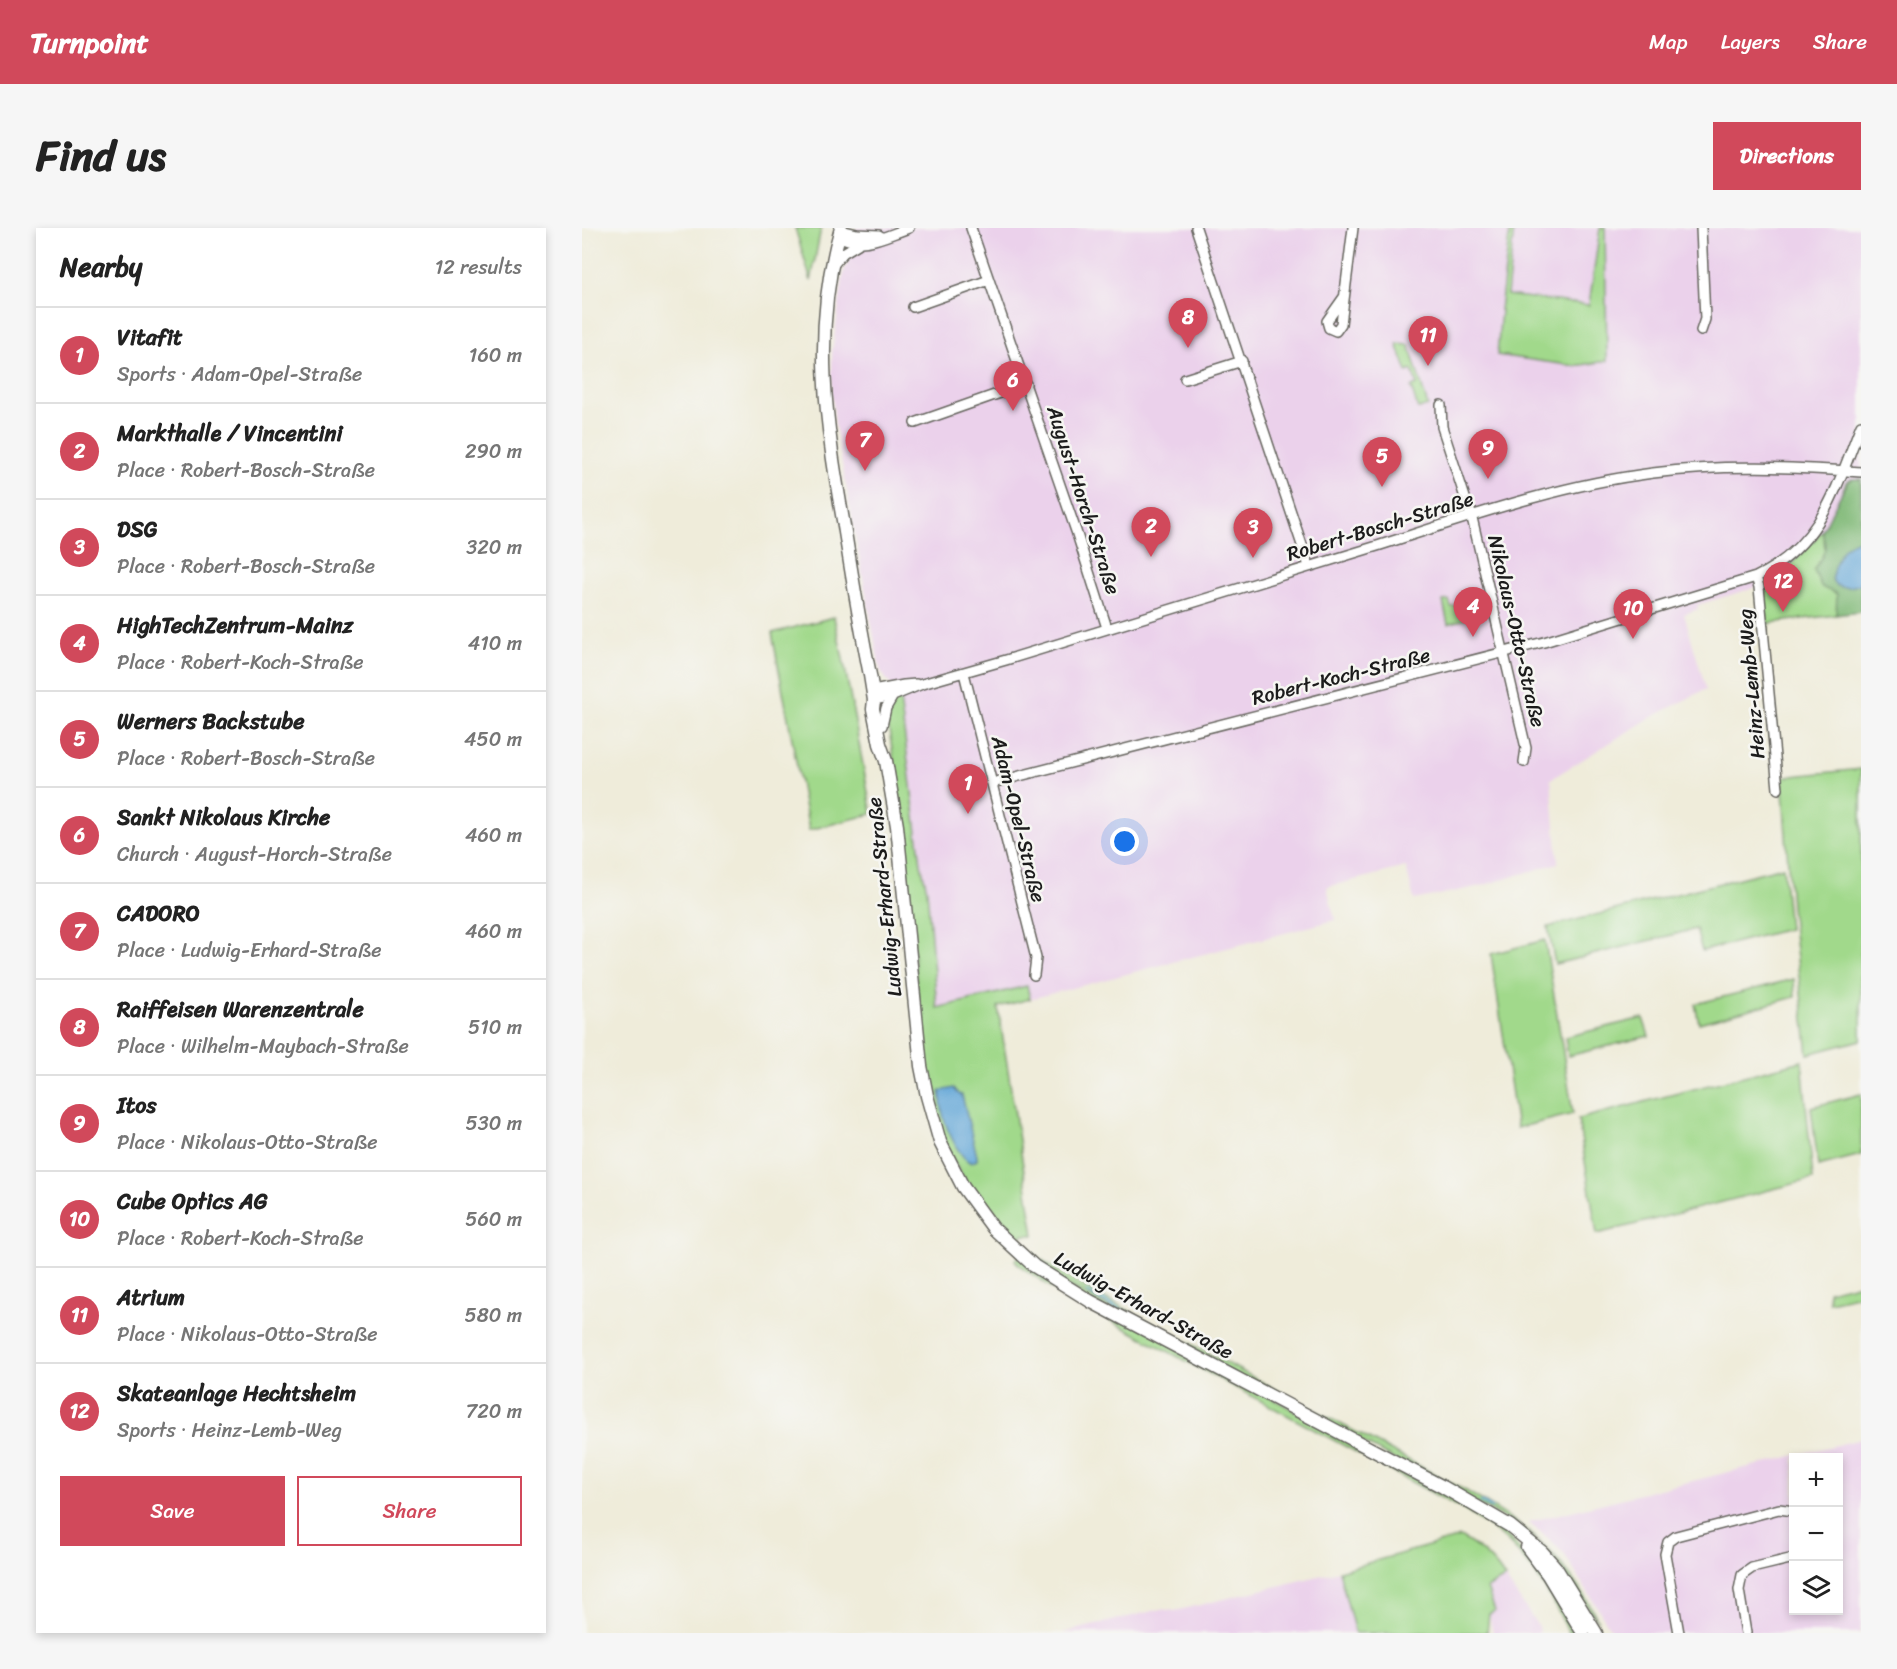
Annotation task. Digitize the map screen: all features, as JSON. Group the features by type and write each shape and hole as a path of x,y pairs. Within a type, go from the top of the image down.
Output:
{"main road":[{"name":"Ludwig-Erhard-Straße","path":"840,232 831,267 823,338 825,408 833,468 873,696 873,709 886,761"},
{"name":"Ludwig-Erhard-Straße","path":"873,696 879,710 886,744 886,761 897,826 917,1028 927,1096 940,1142 975,1205 993,1228 1034,1266 1090,1301 1443,1487 1527,1538 1542,1552 1573,1593 1596,1633"},
{"name":"Ludwig-Erhard-Straße","path":"1491,1515 1524,1544 1536,1558 1564,1598 1583,1633"}],"street":[{"path":"831,267 843,253 858,244 909,228"},
{"name":"August-Horch-Straße","path":"971,228 1074,524 1107,628"},
{"path":"1196,228 1309,566"},
{"path":"1344,297 1353,228"},
{"path":"1701,228 1705,320 1701,331"},
{"path":"840,232 865,236 890,234"},
{"path":"840,232 858,244"},
{"path":"912,307 989,280"},
{"path":"1185,379 1242,362"},
{"path":"915,423 1026,384"},
{"name":"Nikolaus-Otto-Straße","path":"1441,405 1442,427 1471,516 1526,748 1524,762"},
{"name":"Robert-Koch-Straße","path":"992,783 1503,653 1600,626 1756,577 1788,558 1806,541 1824,514 1861,425"},
{"name":"Robert-Bosch-Straße","path":"873,696 893,696 922,684 1559,491 1649,473 1706,468 1756,467 1861,472"},
{"name":"Heinz-Lemb-Weg","path":"1756,577 1760,587 1778,789"},
{"name":"Adam-Opel-Straße","path":"964,673 1036,958 1034,975"},
{"name":"Robert-Bosch-Straße","path":"873,696 904,685 922,684"},
{"path":"882,726 886,708 893,696"},
{"path":"1678,1633 1665,1554 1668,1542 1676,1536 1779,1509 1789,1510"},
{"path":"1746,1633 1739,1590 1742,1575 1752,1568 1789,1559"}],"shaded area":[{"path":"856,228 1861,228 1861,479 1852,479 1845,484 1832,516 1822,531 1791,565 1753,588 1697,605 1698,609 1684,614 1706,689 1650,718 1551,779 1558,863 1481,886 1414,900 1406,867 1327,887 1335,920 1030,999 1027,986 937,1009 927,890 921,864 900,699 880,670 835,425 832,352 844,271 849,260"},
{"path":"1861,1439 1861,1626 1859,1633 1613,1633 1564,1554 1528,1522 1789,1457 1789,1615 1843,1615 1843,1453 1805,1453"},
{"path":"1339,1571 1355,1633 1062,1633 1161,1609 1175,1611"},
{"path":"1505,1578 1538,1626 1540,1633 1493,1633 1489,1614 1495,1612 1487,1588"}],"green space":[{"path":"795,228 821,228 811,281"},
{"path":"1510,228 1514,228 1507,295 1589,305 1600,228 1605,228 1607,361 1575,366 1497,355"},
{"path":"1397,344 1409,345 1428,406 1418,409 1411,387 1417,385 1412,370 1407,372"},
{"path":"1852,479 1861,479 1861,539 1847,546 1832,580 1842,587 1861,584 1861,612 1836,615 1837,594 1821,587 1814,570 1825,548 1822,531 1841,494"},
{"path":"1861,479 1861,608 1837,611 1836,615 1769,623 1768,633 1764,583 1791,565 1822,531 1832,516 1846,482"},
{"path":"1449,600 1451,607 1466,604 1469,618 1448,624 1443,601"},
{"path":"834,617 872,814 809,830 772,633"},
{"path":"896,699 900,699 921,864 927,890 937,1008 1027,986 1030,999 998,1007 1034,1235 1023,1235 1016,1243 1013,1243 964,1180 949,1152 931,1099 922,1039 901,820 888,725 889,711"},
{"path":"1861,769 1861,1040 1808,1054 1791,907 1782,777"},
{"path":"1783,867 1789,929 1702,951 1696,929 1555,964 1548,927"},
{"path":"1545,940 1573,1114 1517,1128 1491,954"},
{"path":"1794,979 1795,997 1699,1023 1695,1004"},
{"path":"1643,1018 1649,1036 1568,1056 1565,1037"},
{"path":"1802,1061 1813,1179 1597,1234 1578,1119"},
{"path":"1861,1094 1861,1155 1818,1166 1811,1107"},
{"path":"1025,1248 1073,1281 1468,1492 1503,1514 1532,1535 1557,1559 1587,1600 1598,1622 1554,1560 1533,1537 1519,1526 1069,1285 1023,1251"},
{"path":"1018,1257 1482,1515 1512,1540 1536,1568 1575,1633 1569,1633 1546,1590 1524,1559 1510,1544 1485,1524 1464,1510 1061,1294 1019,1265 1015,1260"},
{"path":"1861,1283 1861,1295 1829,1302 1828,1291"},
{"path":"1460,1537 1486,1554 1505,1578 1487,1588 1495,1611 1489,1614 1487,1633 1355,1633 1339,1571"}],"water":[{"path":"1861,539 1861,584 1848,587 1837,586 1834,583 1833,573 1839,556 1848,545"},
{"path":"954,1088 962,1095 977,1156 977,1160 971,1163 961,1154 943,1116 940,1091"}],"waterway":[{"path":"1031,1256 1046,1267"},
{"path":"1087,1292 1150,1326"},
{"path":"1481,1502 1492,1508"}],"place":[{"name":"Raiffeisen Warenzentrale","path":"1188,348"},
{"name":"Atrium","path":"1428,366"},
{"name":"Sankt Nikolaus Kirche","path":"1013,411"},
{"name":"CADORO","path":"865,471"},
{"name":"Itos","path":"1488,479"},
{"name":"Werners Backstube","path":"1382,487"},
{"name":"Markthalle / Vincentini","path":"1151,557"},
{"name":"DSG","path":"1253,558"},
{"name":"Skateanlage Hechtsheim","path":"1783,612"},
{"name":"HighTechZentrum-Mainz","path":"1473,637"},
{"name":"Cube Optics AG","path":"1633,639"},
{"name":"Vitafit","path":"968,814"}]}
